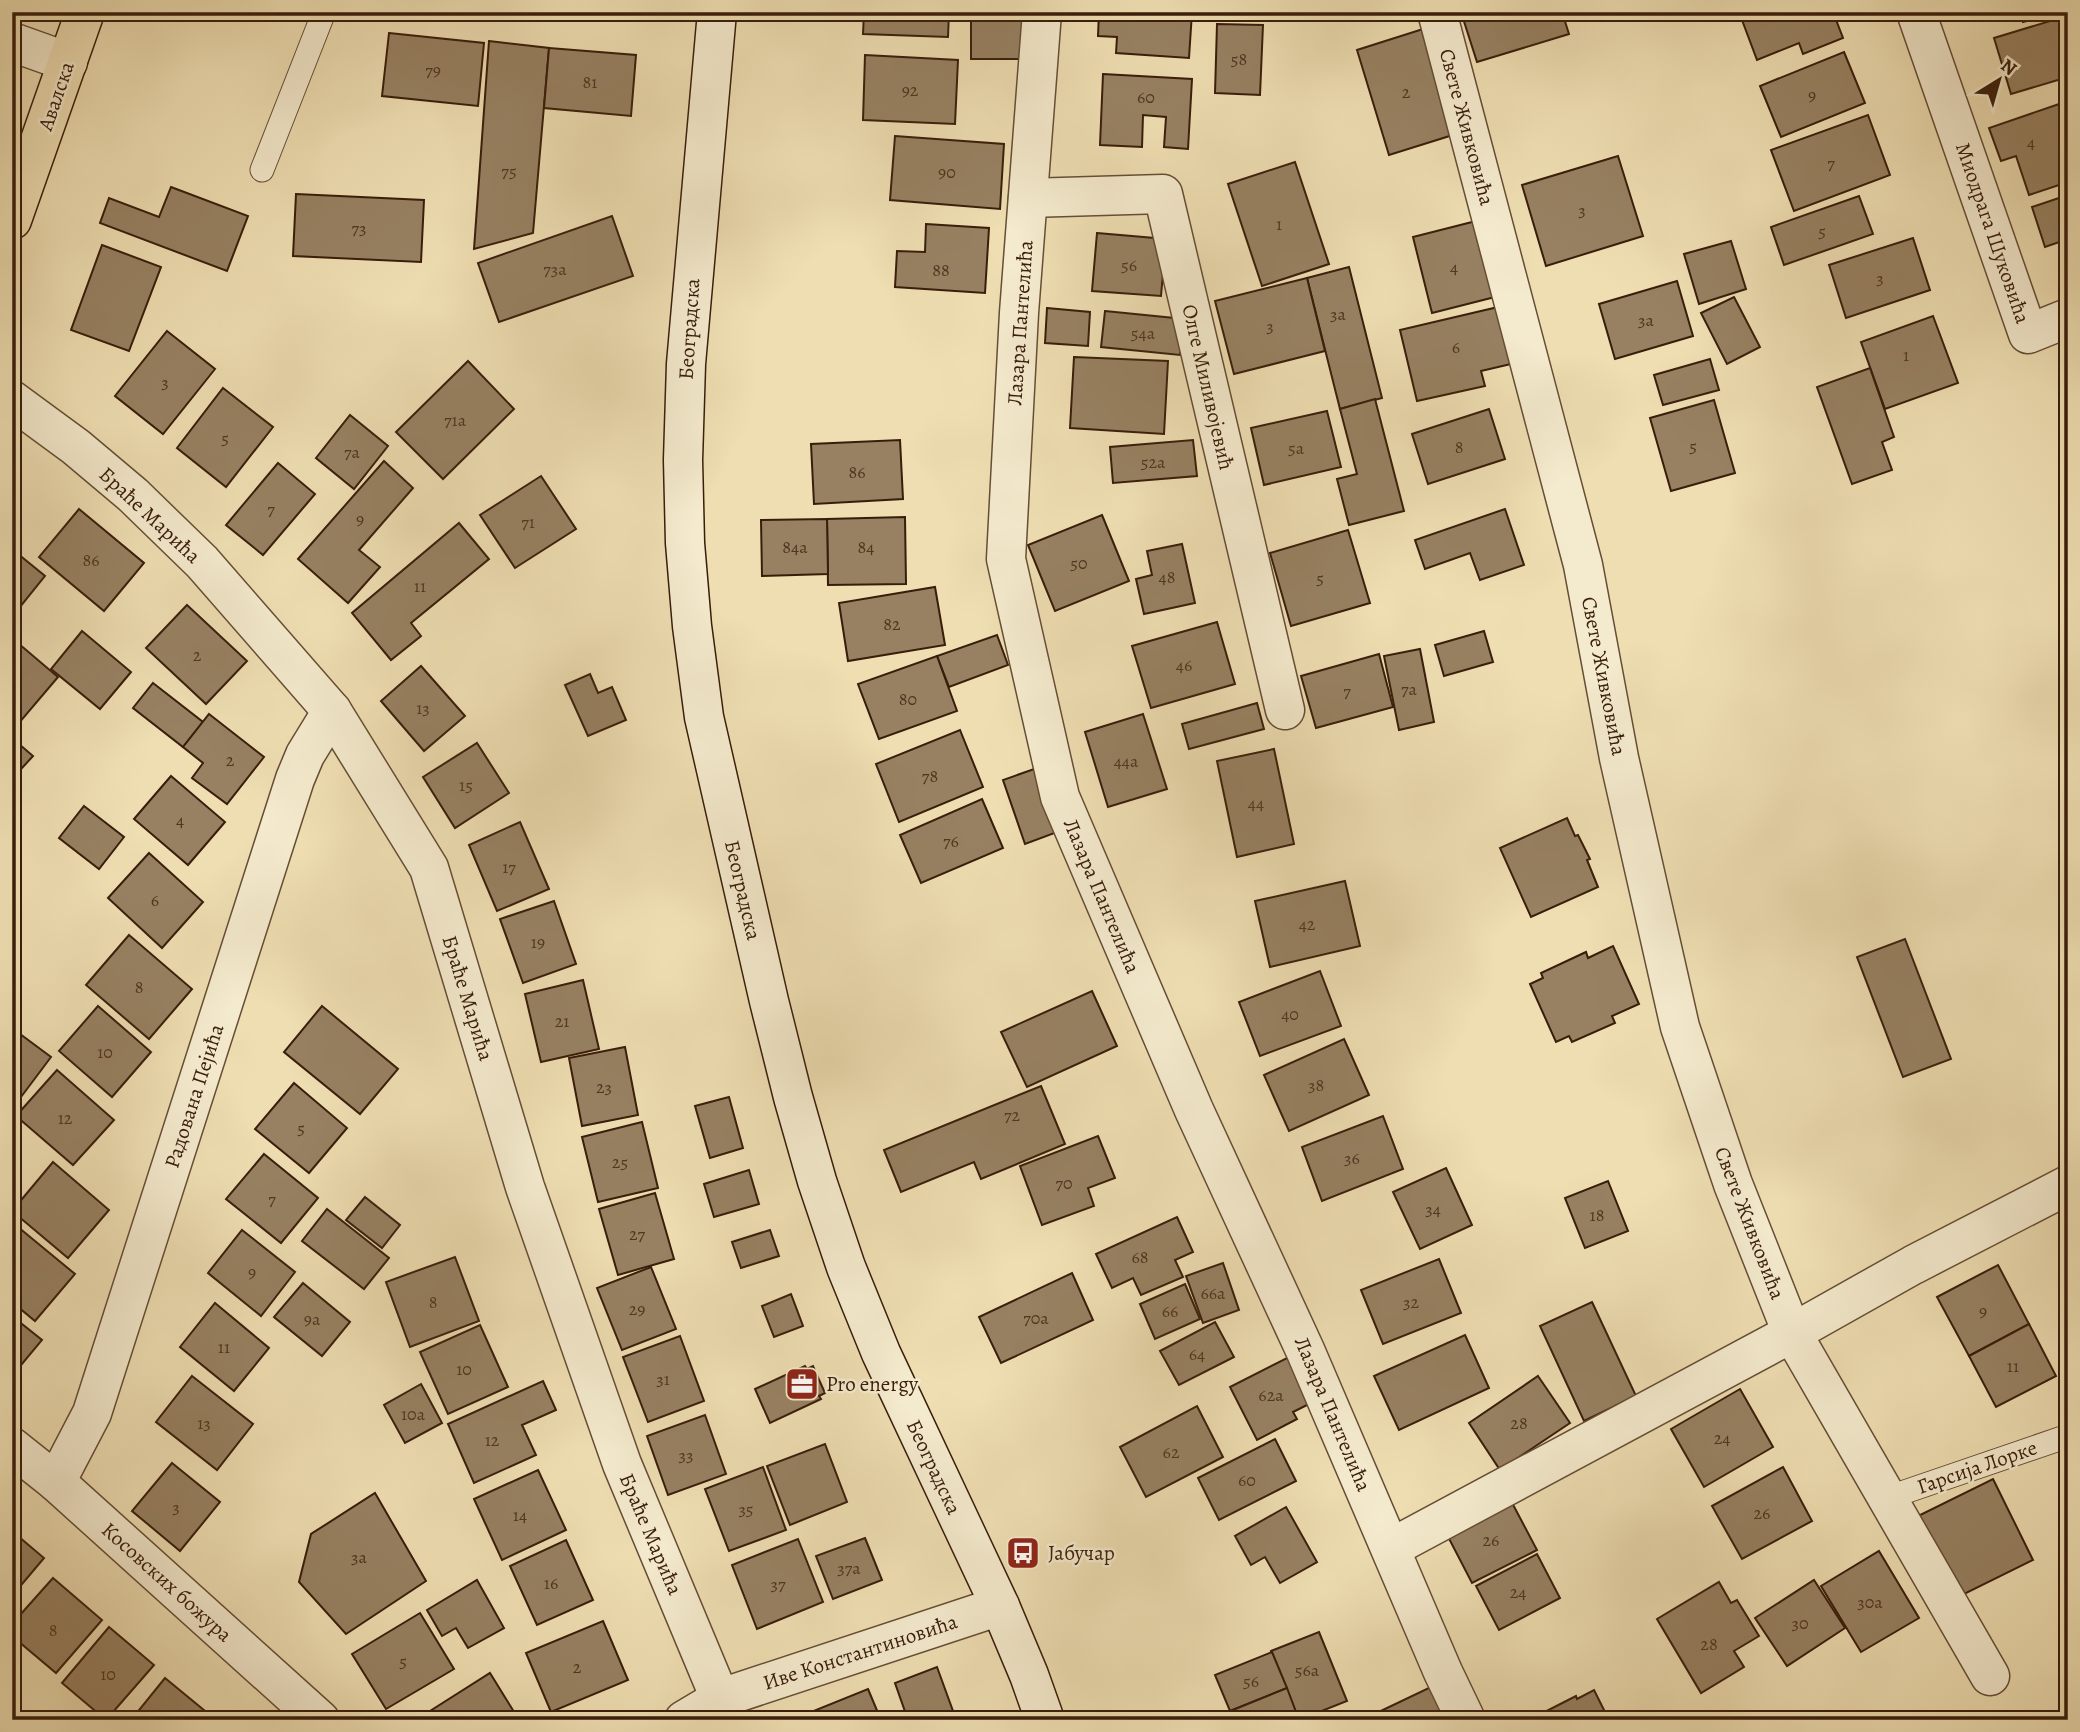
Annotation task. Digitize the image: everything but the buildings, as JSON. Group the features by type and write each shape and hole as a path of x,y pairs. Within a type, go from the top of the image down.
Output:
{"main road":[{"name":"Авалска","path":"12,220 85,12"}],"street":[{"name":"Београдска","path":"717,12 685,364 683,460 685,543 704,717 769,1000 817,1181 846,1266 881,1353 1000,1606 1045,1720"},
{"name":"Лазара Пантелића","path":"1042,12 1018,327 1006,559 1060,797 1194,1110 1305,1349 1466,1720"},
{"name":"Свете Живковића","path":"1437,12 1583,565 1619,758 1680,1027 1734,1184 1792,1333 1990,1676"},
{"name":"Миодрага Шуковића","path":"1916,12 2028,334 2068,318"},
{"path":"12,42 68,62"},
{"name":"Олге Миливојевић","path":"1028,198 1163,194 1285,710"},
{"name":"Браће Марића","path":"12,400 86,455 202,562 332,711 429,868 525,1187 622,1464 725,1709"},
{"name":"Радована Пејића","path":"56,1482 93,1413 295,779 304,755 332,711"},
{"path":"1391,1548 1792,1333 1913,1265 2068,1185"},
{"name":"Косовских божура","path":"12,1447 56,1482 320,1720"},
{"name":"Иве Константиновића","path":"684,1720 725,1709 1000,1606"}],"lane":[{"path":"262,170 324,12"},
{"name":"Гарсија Лорке","path":"1887,1498 2068,1436"}],"place":[{"name":"Pro energy","path":"802,1384"},
{"name":"Јабучар","path":"1023,1553"}]}
